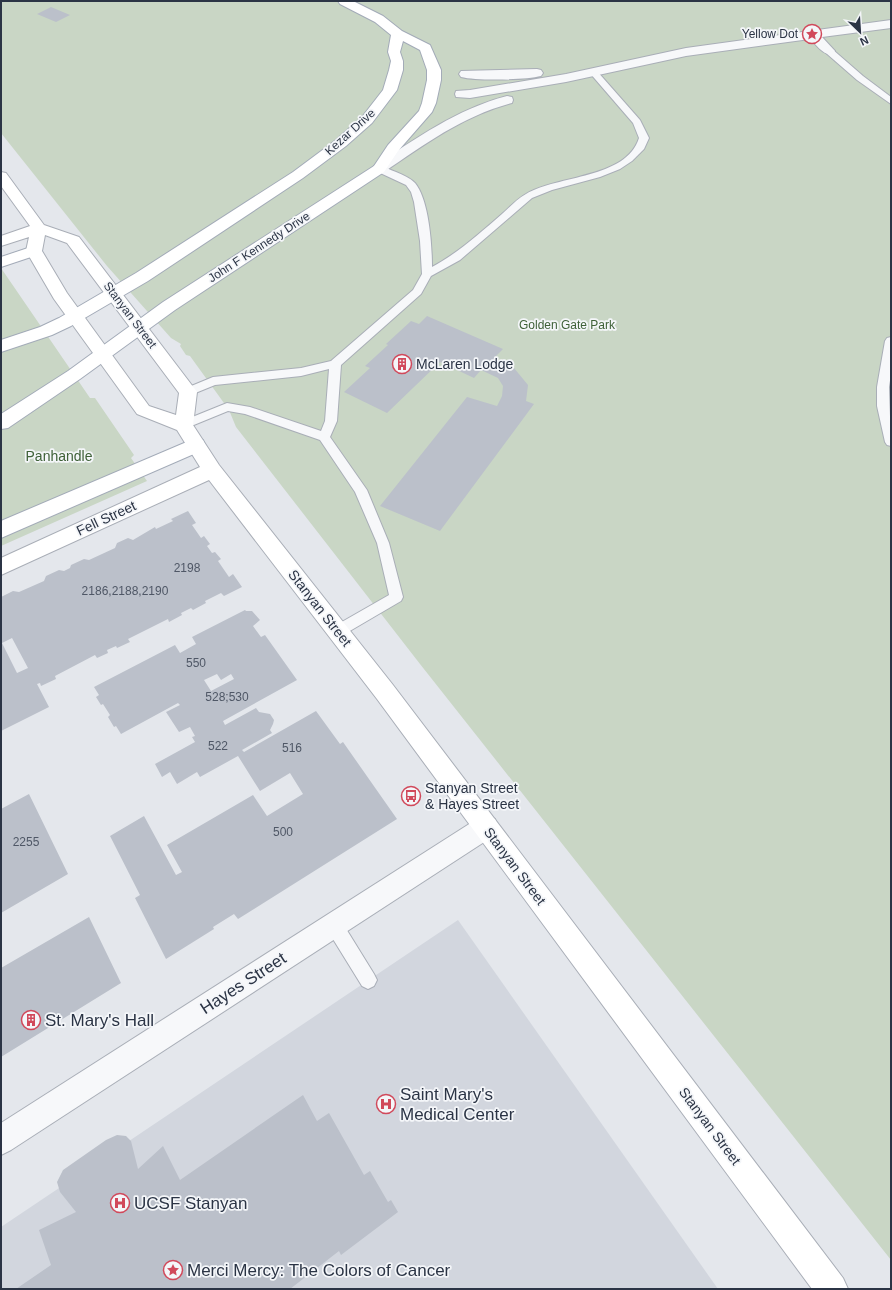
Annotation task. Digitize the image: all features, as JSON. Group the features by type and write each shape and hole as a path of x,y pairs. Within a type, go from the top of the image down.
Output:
{"main road":[{"path":"344,1 379,19 398,34 425,48 434,70 434,80 429,103 425,112 393,148 379,169"},
{"name":"Kezar Drive","path":"114,294 298,175 355,131 367,120 390,90 396,70 397,61 394,52 398,34"},
{"name":"John F Kennedy Drive","path":"140,326 379,169"},
{"path":"1,176 39,228 34,251 60,295 143,410 184,425 188,392"},
{"path":"1,241 39,228"},
{"name":"Stanyan Street","path":"39,228 73,240 140,326 188,392"},
{"path":"1,262 34,251"},
{"path":"1,346 46,330 76,316 114,294"},
{"path":"1,423 103,355 140,326"},
{"name":"Stanyan Street","path":"184,425 212,470 338,631 832,1289"},
{"path":"1,530 196,445"},
{"name":"Fell Street","path":"1,567 212,470"}],"street":[{"path":"461,94 470,94 593,72 686,52 891,24"},
{"path":"813,35 829,51"},
{"path":"379,169 451,122 473,110 497,102 568,84 593,72"},
{"path":"465,74 484,76 507,73 593,72"},
{"path":"566,90 574,88 593,72"},
{"name":"Hayes Street","path":"1,1140 486,827"}],"lane":[{"path":"829,51 860,78 891,101"},
{"path":"427,274 456,258 529,196 549,188 597,175 617,167 629,159 641,147 644,138 637,122 593,72"},
{"path":"188,392 213,381 301,372 335,364 416,292 427,274 428,262 422,219 415,191 412,185 379,169"},
{"path":"891,341 883,387 882,406 891,442"},
{"path":"324,438 331,421 335,364"},
{"path":"184,425 227,407 246,410 324,438 361,490 383,543 396,596 338,631"},
{"path":"334,925 368,980"}],"shaded area":[{"name":"Saint Mary's Medical Center","path":"458,920 718,1289 1,1289 1,1227"}],"green space":[{"name":"Golden Gate Park","path":"1,1 891,1 891,1260 420,664 236,427 229,410 190,356 186,355 180,346 181,344 171,338 107,266 1,133"},
{"name":"Panhandle","path":"1,268 90,398 95,398 134,455 131,458 147,481 1,546"}],"building":[{"path":"51,7 70,15 56,22 37,14"},
{"path":"427,316 503,349 494,358 514,368 528,385 526,401 534,404 440,531 380,506 467,397 497,406 502,396 503,386 498,378 481,370 474,378 440,362 387,413 344,392 370,368 365,366 411,321 419,324"},
{"path":"188,511 196,523 192,525 201,538 204,536 210,544 207,546 212,553 215,552 221,559 218,561 229,577 233,574 242,587 224,596 221,593 205,601 206,603 193,610 191,608 181,613 182,615 169,622 168,619 128,639 130,642 117,648 116,646 107,650 108,653 97,658 95,655 55,676 56,679 41,686 40,683 37,684 49,707 1,731 1,597 13,591 19,592 44,581 46,576 59,570 64,571 70,568 71,565 84,559 89,560 115,548 117,543 128,538 133,540 155,527 156,529 173,521 171,519","holes":["12,638 28,668 17,673 2,643"]},
{"path":"245,610 252,611 260,620 253,626 261,637 265,635 297,680 223,721 225,725 256,708 259,712 270,714 274,720 270,730 272,733 242,750 244,752 316,711 340,744 343,742 397,819 238,919 234,914 213,927 214,929 166,959 135,898 140,895 110,836 144,816 176,875 182,872 167,845 253,795 267,816 303,794 290,773 260,791 238,756 200,777 197,772 177,784 170,772 162,777 155,764 195,742 192,737 195,736 190,727 179,732 166,712 180,705 178,703 121,734 116,726 114,727 108,717 110,715 103,704 101,705 96,697 99,695 94,687 175,645 180,653 196,644 192,637","holes":["217,674 221,680 231,674 234,679 211,691 204,680"]},
{"path":"29,794 68,874 1,913 1,809"},
{"name":"St. Mary's Hall","path":"89,917 121,983 1,1057 1,968"},
{"path":"303,1095 317,1121 329,1113 364,1175 370,1171 388,1202 391,1200 398,1212 341,1255 339,1251 290,1289 16,1289 51,1265 39,1230 76,1212 60,1192 57,1182 63,1170 106,1140 117,1135 126,1136 131,1141 138,1169 163,1146 180,1180"}],"place":[{"name":"Yellow Dot","path":"812,34"},
{"name":"McLaren Lodge","path":"402,364"},
{"name":"Stanyan Street & Hayes Street","path":"411,796"},
{"name":"St. Mary's Hall","path":"31,1020"},
{"name":"Saint Mary's Medical Center","path":"386,1104"},
{"name":"UCSF Stanyan","path":"120,1203"},
{"name":"Merci Mercy: The Colors of Cancer","path":"173,1270"}]}
